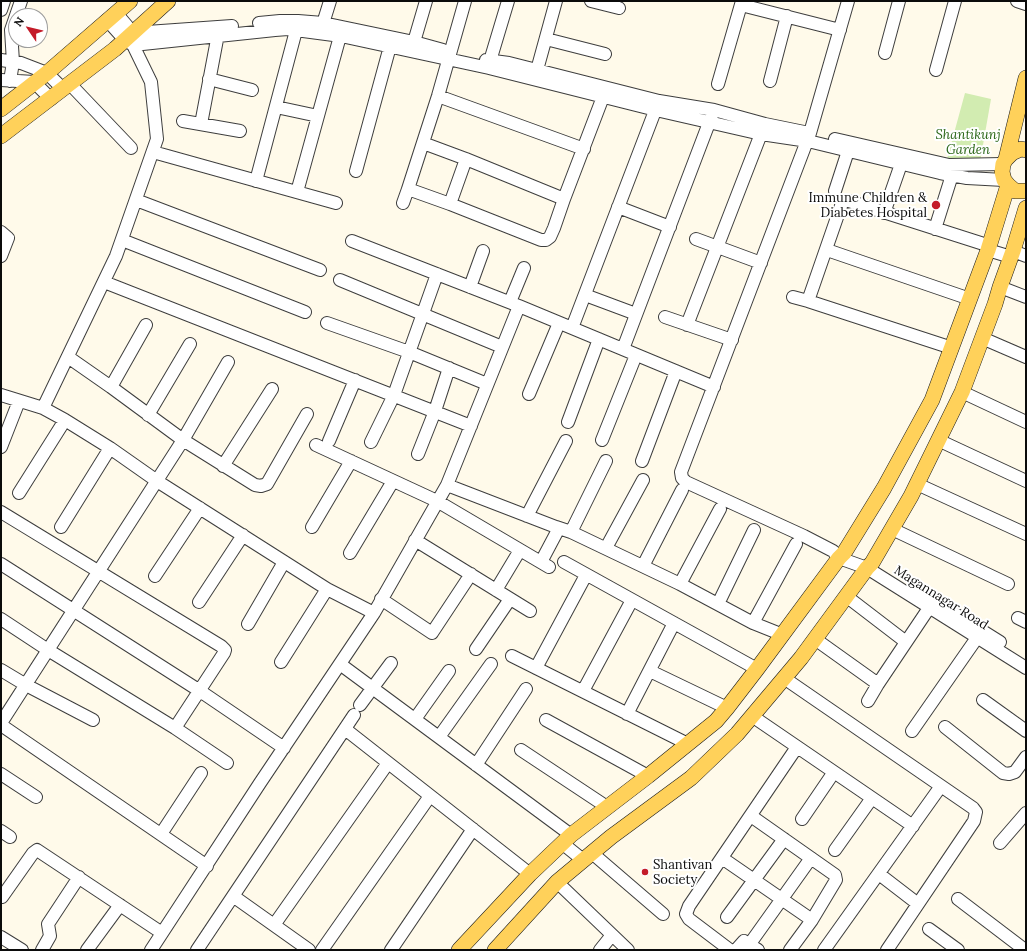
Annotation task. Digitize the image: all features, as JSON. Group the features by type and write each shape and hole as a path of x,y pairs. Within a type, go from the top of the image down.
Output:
{"main road":[{"path":"1,109 130,1"},
{"path":"1,136 130,39 168,1"},
{"path":"1026,78 1002,172 1006,183 1015,191 1026,192"},
{"path":"1004,162 1012,153 1026,150"},
{"path":"459,950 530,874 566,839 648,776 716,720 758,669 783,635 884,488 932,400 989,248 1006,183"},
{"path":"495,950 557,882 612,837 690,778 737,734 784,678 870,566 916,484 962,392 1000,287 1017,255 1026,208"}],"street":[{"path":"1,10 4,1"},
{"path":"21,1 11,30 6,81 34,82 51,99"},
{"path":"322,28 330,1"},
{"path":"414,42 426,1"},
{"path":"403,204 438,96 465,1"},
{"path":"490,61 508,1"},
{"path":"537,70 556,1"},
{"path":"591,1 619,8"},
{"path":"848,1 809,137 681,472 682,478 686,482 804,536 839,554 870,566"},
{"path":"885,53 899,1"},
{"path":"936,70 955,1"},
{"path":"1017,1 1026,4"},
{"path":"718,84 741,3 840,30"},
{"path":"770,81 787,16"},
{"path":"43,408 116,256 157,139 151,82 130,39 111,17"},
{"path":"130,39 218,31 280,21 297,26 322,28 391,42 605,92 657,106 711,116 763,129 949,165 1004,162"},
{"path":"256,181 297,26"},
{"path":"201,124 218,31"},
{"path":"297,192 342,32"},
{"path":"546,38 605,54"},
{"path":"391,42 414,42 449,55 509,63 537,70 605,92"},
{"path":"356,171 391,42"},
{"path":"7,61 47,72 66,86 131,148"},
{"path":"209,80 252,90"},
{"path":"408,189 541,240 546,240 550,237 554,228 605,92"},
{"path":"438,96 584,149"},
{"path":"572,328 657,106"},
{"path":"276,107 318,116"},
{"path":"623,349 711,116"},
{"path":"183,121 240,131"},
{"path":"686,325 763,129"},
{"path":"809,137 848,151 901,164 952,175 1006,183"},
{"path":"423,143 564,199"},
{"path":"835,191 848,151"},
{"path":"153,152 336,203"},
{"path":"450,204 466,159"},
{"path":"884,213 901,164"},
{"path":"935,229 952,175"},
{"path":"136,200 320,270"},
{"path":"808,301 844,201 849,201 989,248 1017,255"},
{"path":"618,207 670,227"},
{"path":"1,232 8,238 1,256"},
{"path":"696,239 761,263"},
{"path":"122,240 305,312"},
{"path":"352,241 559,322 714,387"},
{"path":"827,250 970,299"},
{"path":"470,287 484,251"},
{"path":"151,950 260,783 374,613 447,485 502,347 524,268"},
{"path":"371,442 394,395 437,274"},
{"path":"340,280 502,347"},
{"path":"104,282 471,426"},
{"path":"1000,287 1026,297"},
{"path":"585,295 636,314"},
{"path":"793,297 952,348"},
{"path":"665,317 732,340"},
{"path":"530,394 559,322"},
{"path":"327,323 409,352 487,384"},
{"path":"111,387 146,325"},
{"path":"982,338 1026,357"},
{"path":"568,422 599,339"},
{"path":"148,415 190,344"},
{"path":"602,440 636,355"},
{"path":"68,357 183,440 255,485 261,486 267,484 307,414"},
{"path":"207,866 1,724 183,440 228,362"},
{"path":"418,454 449,368"},
{"path":"642,461 676,371"},
{"path":"329,441 355,380"},
{"path":"223,466 272,389"},
{"path":"962,392 1026,422"},
{"path":"1,395 43,408 65,420 110,448 157,481 327,589 374,613"},
{"path":"1,447 19,401"},
{"path":"19,493 65,420"},
{"path":"938,440 1026,481"},
{"path":"526,516 566,442"},
{"path":"316,445 438,501 545,565 558,528"},
{"path":"61,527 110,448"},
{"path":"312,527 351,461"},
{"path":"571,532 606,461"},
{"path":"606,548 643,480"},
{"path":"350,553 393,481"},
{"path":"916,484 1026,534"},
{"path":"447,485 571,532 680,584 753,623 783,635"},
{"path":"643,566 682,490"},
{"path":"154,576 200,508"},
{"path":"680,584 720,510"},
{"path":"1,512 221,646 224,653 176,728"},
{"path":"892,529 1008,584"},
{"path":"718,604 754,530"},
{"path":"199,602 243,536"},
{"path":"415,540 530,611"},
{"path":"753,623 796,544"},
{"path":"496,590 520,550"},
{"path":"248,624 284,562"},
{"path":"564,562 758,669"},
{"path":"1,564 200,691 284,748"},
{"name":"Magannagar Road","path":"870,566 930,608 1026,659"},
{"name":"Magannagar Road","path":"870,566 979,634 1026,668"},
{"path":"381,599 432,633 471,574"},
{"path":"536,668 586,575"},
{"path":"281,662 327,589"},
{"path":"846,596 906,642"},
{"path":"476,649 510,599"},
{"path":"583,691 632,600"},
{"path":"868,701 930,608"},
{"path":"1,619 48,650 176,728 227,763"},
{"path":"627,714 674,623"},
{"path":"912,731 979,634"},
{"path":"815,638 878,684"},
{"path":"512,656 688,744"},
{"path":"340,664 476,765 566,839 662,914"},
{"path":"197,950 357,710 391,664"},
{"path":"439,737 491,664"},
{"path":"1,670 26,685 93,720"},
{"path":"415,719 449,671"},
{"path":"650,671 727,708"},
{"path":"784,678 974,808 976,812 974,821 886,950"},
{"path":"476,765 526,689"},
{"path":"983,700 1026,731"},
{"path":"752,716 913,826"},
{"path":"546,720 648,776"},
{"path":"945,727 1003,773 1009,774 1016,772 1026,757"},
{"path":"345,729 530,874"},
{"path":"730,950 689,919 686,914 689,906 797,747"},
{"path":"521,750 607,808"},
{"path":"274,925 388,763"},
{"path":"802,819 834,772"},
{"path":"161,834 201,773"},
{"path":"1,774 36,797"},
{"path":"824,950 941,786"},
{"path":"322,950 430,796"},
{"path":"835,850 872,798"},
{"path":"1000,843 1026,813"},
{"path":"751,816 835,875 836,880 812,920 790,950"},
{"path":"391,950 473,829"},
{"path":"727,917 784,839"},
{"path":"2,898 33,853 37,850 162,933"},
{"path":"722,858 812,920"},
{"path":"736,950 744,941 754,947 782,899 811,858"},
{"path":"879,874 918,904"},
{"path":"42,950 50,936 48,924 79,877"},
{"path":"557,882 628,950"},
{"path":"233,896 309,950"},
{"path":"958,899 1023,947"},
{"path":"87,950 120,905"},
{"path":"929,929 958,950"},
{"path":"600,950 612,934"},
{"path":"1,937 22,950"}],"green space":[{"name":"Shantikunj Garden","path":"965,93 991,99 980,162 947,159"}],"place":[{"name":"Immune Children & Diabetes Hospital","path":"936,205"},
{"name":"Shantivan Society","path":"645,872"}]}
